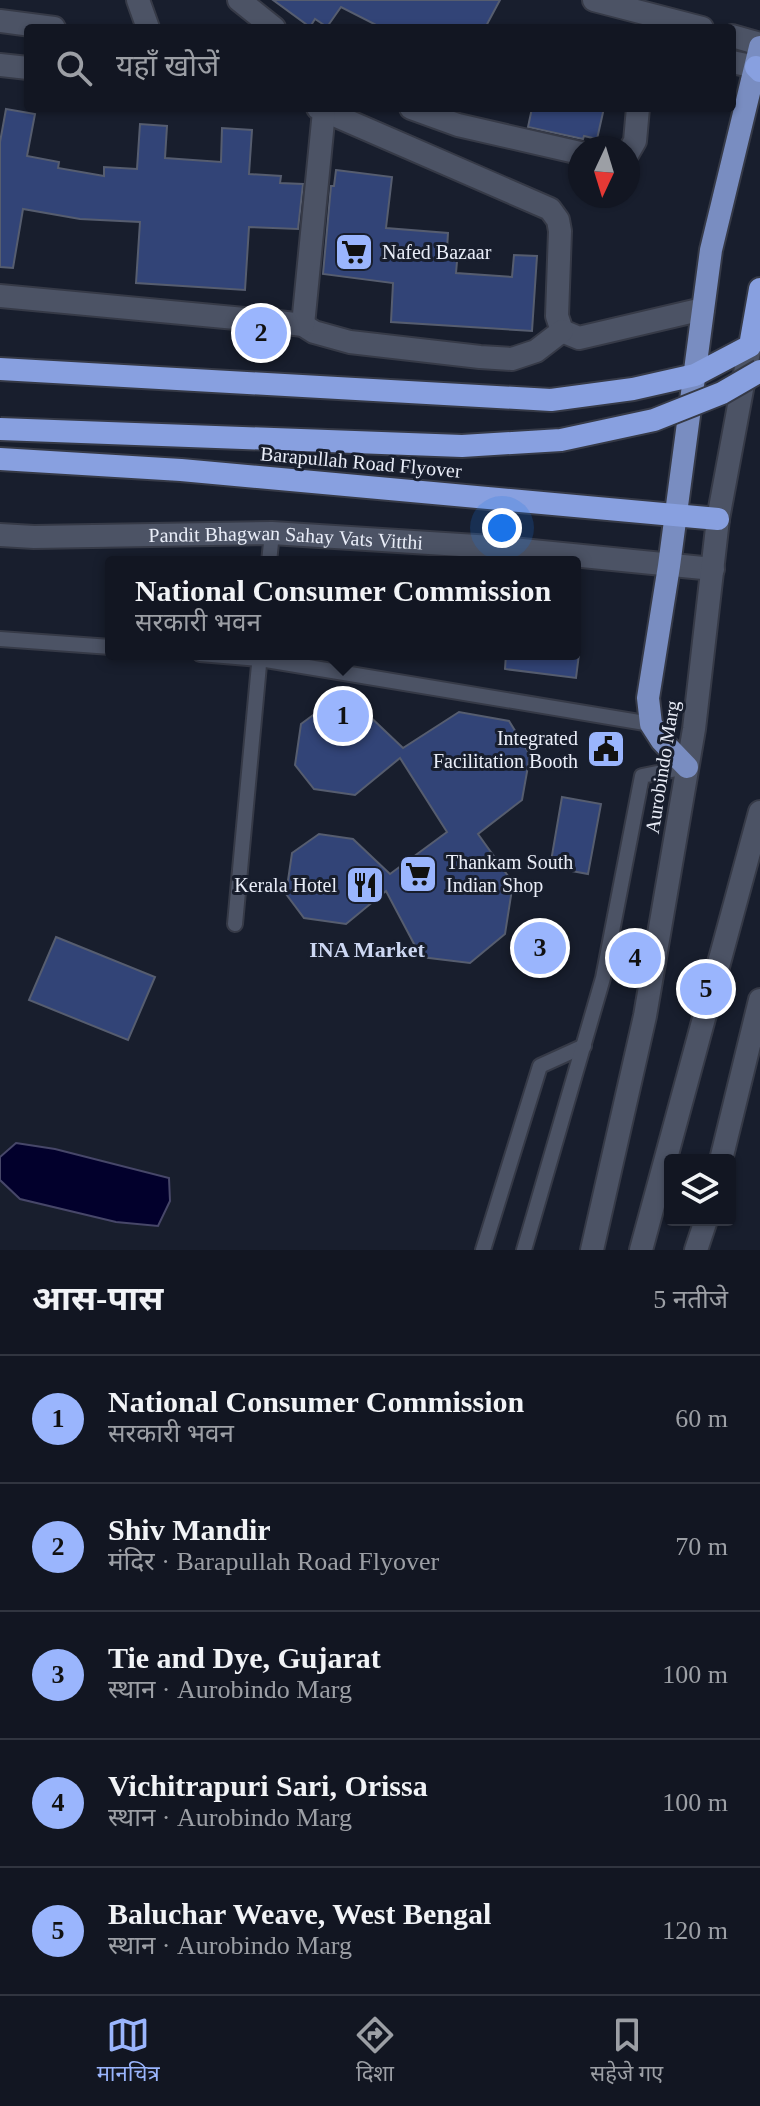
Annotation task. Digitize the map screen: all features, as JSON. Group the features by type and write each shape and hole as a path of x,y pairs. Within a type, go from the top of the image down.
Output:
{"highway":[{"name":"Aurobindo Marg","path":"750,346 760,289"},
{"path":"0,369 551,400 633,389 695,375 750,346"},
{"path":"0,429 462,446 561,440 654,420 722,393 760,371"},
{"name":"Barapullah Road Flyover","path":"0,459 181,470 718,519"}],"main road":[{"path":"687,767 662,741 651,724 648,698 669,566 711,250 759,57"}],"street":[{"path":"138,0 147,24"},
{"path":"239,0 269,24"},
{"path":"594,0 686,24"},
{"path":"0,21 24,24"},
{"path":"736,39 759,57"},
{"path":"736,61 759,57"},
{"path":"0,65 24,68"},
{"path":"303,325 321,112"},
{"path":"328,112 550,209 558,220 560,231 557,316 562,331 579,338 703,309"},
{"path":"422,112 458,125 568,150"},
{"path":"635,136 638,112"},
{"path":"0,296 303,325 314,332 350,342 512,359 536,351 562,331"},
{"name":"Aurobindo Marg","path":"592,1250 645,1016 687,767 718,519 750,346"},
{"name":"Pandit Bhagwan Sahay Vats Vitthi","path":"0,535 272,533 492,547 576,556"},
{"name":"Pandit Bhagwan Sahay Vats Vitthi","path":"581,557 713,569"},
{"path":"641,1250 760,812"},
{"path":"722,1154 760,1000"},
{"path":"696,1250 704,1226"}],"lane":[{"path":"270,556 272,533"},
{"path":"0,639 105,647"},
{"path":"235,924 260,660"},
{"path":"283,660 651,724"},
{"path":"524,1250 603,978 642,776 687,767"},
{"path":"483,1250 540,1066 584,1046"}],"shaded area":[{"path":"16,1143 55,1149 169,1178 170,1201 158,1226 116,1222 20,1199 0,1180 0,1157"}],"building":[{"path":"273,0 500,0 487,24 374,24 341,7 329,24 315,19 312,24 306,24"},
{"path":"6,109 35,114 27,156 59,162 58,168 104,176 104,167 137,169 140,124 167,126 165,158 221,162 222,128 252,130 249,174 281,176 280,183 303,184 298,229 249,227 245,290 136,283 140,222 80,219 23,209 13,268 0,267 0,142"},
{"path":"531,112 603,112 598,136 569,136 528,127"},
{"path":"336,170 392,177 386,228 448,233 447,249 458,250 456,273 512,277 514,255 537,256 532,331 391,322 393,283 323,274 331,186 334,186"},
{"path":"506,660 578,660 576,678 505,669"},
{"path":"328,704 363,710 403,748 459,712 509,721 530,755 522,800 478,834 513,883 505,934 470,963 421,957 386,891 346,924 304,918 286,894 292,853 319,834 353,839 390,874 447,832 400,758 355,795 314,789 295,765 301,724"},
{"path":"562,797 601,804 588,874 550,867"},
{"path":"56,937 155,977 128,1040 29,1000"}],"place":[{"name":"Nafed Bazaar","path":"354,252"},
{"name":"Shiv Mandir","path":"261,333"},
{"name":"National Consumer Commission","path":"343,716"},
{"name":"Integrated Facilitation Booth","path":"606,749"},
{"name":"Thankam South Indian Shop","path":"418,874"},
{"name":"Kerala Hotel","path":"365,885"},
{"name":"Tie and Dye, Gujarat","path":"540,948"},
{"name":"Vichitrapuri Sari, Orissa","path":"635,958"},
{"name":"Baluchar Weave, West Bengal","path":"706,989"}],"district":[{"name":"INA Market","path":"367,949"}]}
